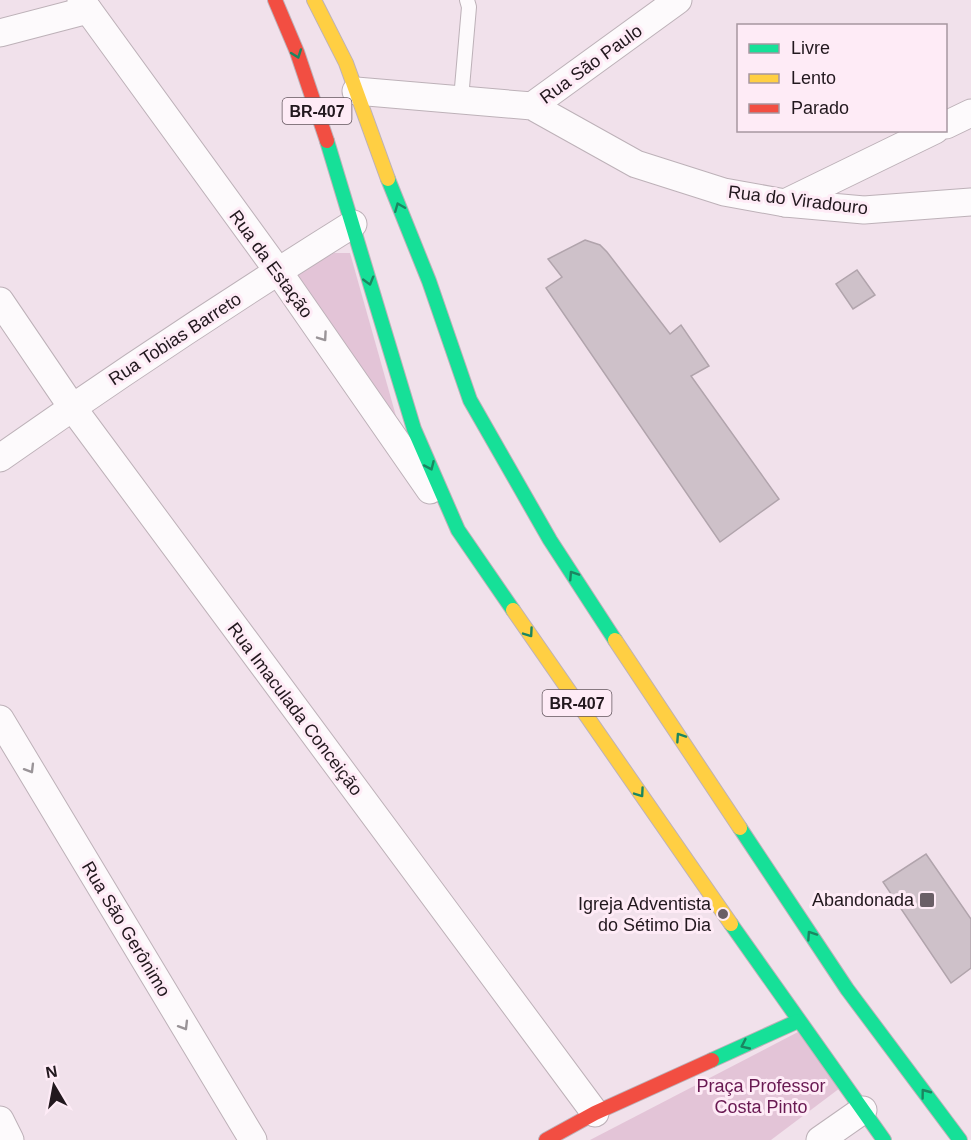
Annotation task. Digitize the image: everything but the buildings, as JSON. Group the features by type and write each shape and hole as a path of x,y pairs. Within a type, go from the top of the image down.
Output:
{"main road":[{"name":"BR-407","path":"275,0 297,52 319,116 414,429 458,530 798,1021 884,1140"},
{"name":"BR-407","path":"314,0 346,63 380,160 429,281 470,400 550,540 847,989 960,1140"},
{"path":"546,1140 595,1113 798,1021"}],"street":[{"name":"Rua São Paulo","path":"532,106 678,0"},
{"path":"0,33 84,5"},
{"name":"Rua da Estação","path":"84,5 278,272 458,530"},
{"name":"Rua do Viradouro","path":"356,91 532,106 636,164 724,192 785,202 864,210 971,202"},
{"path":"947,124 971,113"},
{"path":"785,202 931,132"},
{"name":"Rua Tobias Barreto","path":"0,458 278,272 353,225"},
{"name":"Rua Imaculada Conceição","path":"0,301 72,408 595,1113"},
{"name":"Rua São Gerônimo","path":"0,719 253,1140"},
{"path":"820,1140 863,1110"},
{"path":"0,1120 10,1140"}],"lane":[{"path":"461,99 469,7 467,0"}],"green space":[{"path":"334,253 350,253 396,416 294,275"},
{"name":"Praça Professor Costa Pinto","path":"798,1032 840,1088 771,1140 590,1140"}],"traffic: fast":[{"path":"327,141 414,429 458,530 513,610"},
{"path":"388,179 429,281 470,400 550,540 615,640"},
{"path":"740,828 847,989 960,1140"},
{"path":"731,924 884,1140"},
{"path":"712,1060 798,1021"}],"traffic: slow":[{"path":"314,0 346,63 388,179"},
{"path":"513,610 731,924"},
{"path":"615,640 740,828"}],"traffic: jam":[{"path":"275,0 297,52 327,141"},
{"path":"546,1140 595,1113 712,1060"}],"place":[{"name":"Abandonada","path":"927,900"},
{"name":"Igreja Adventista do Sétimo Dia","path":"723,914"}]}
